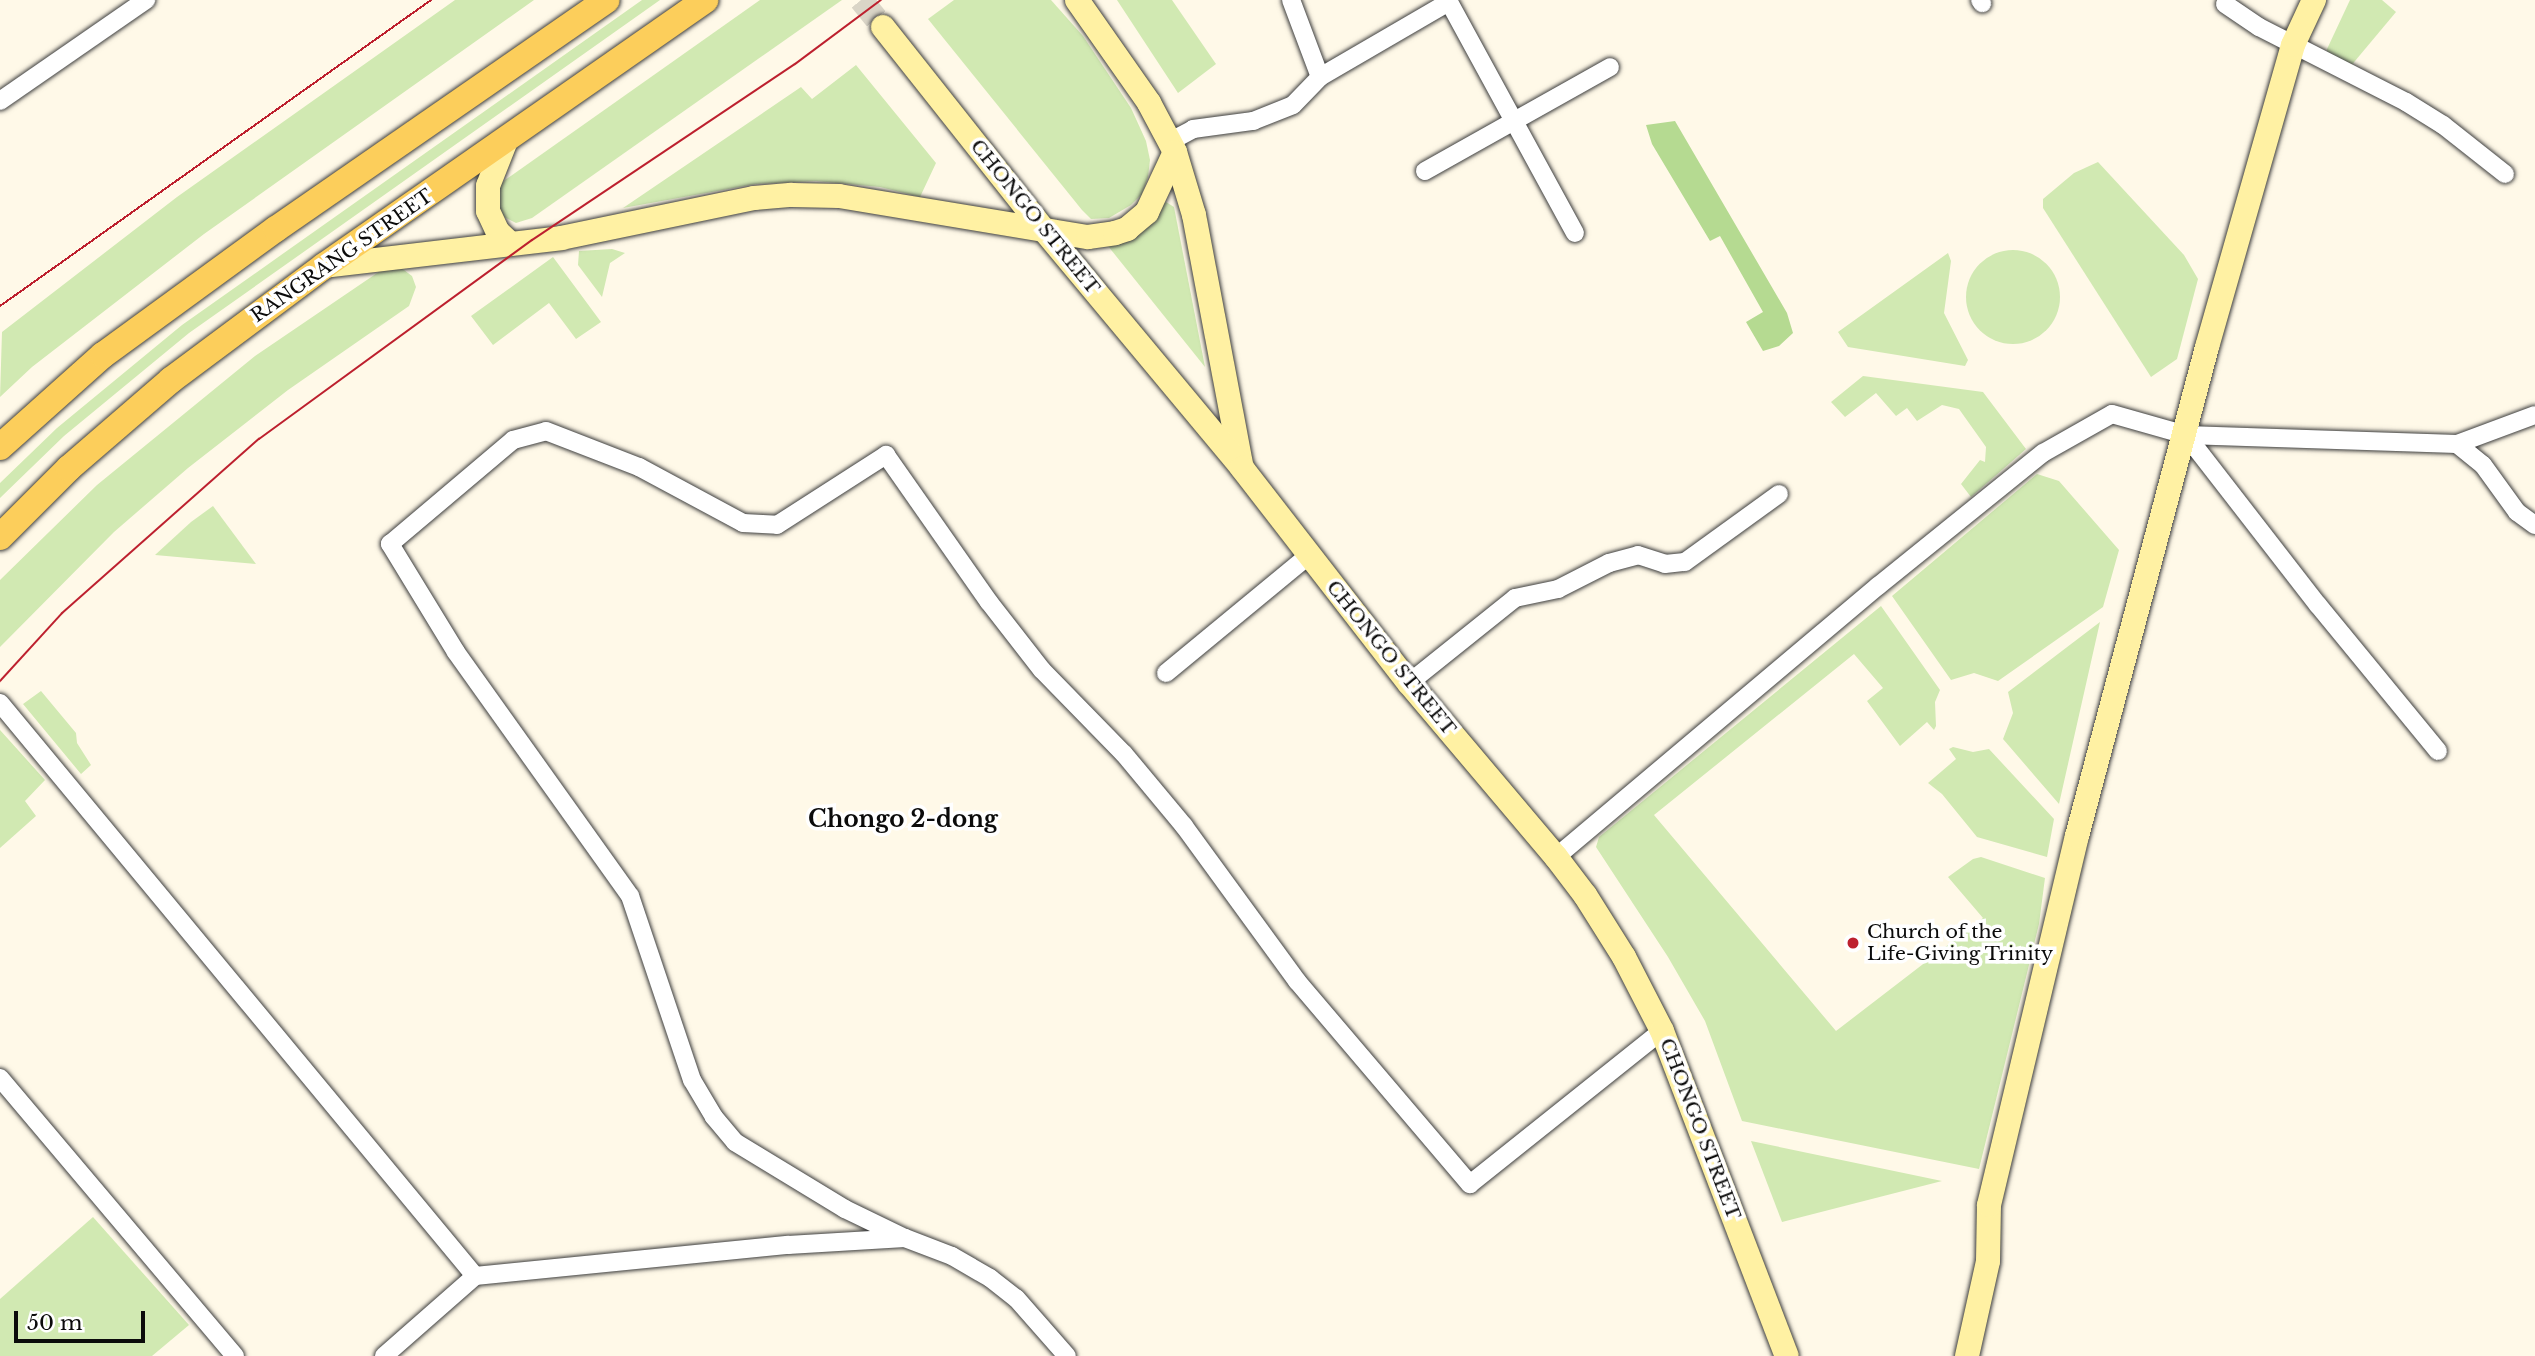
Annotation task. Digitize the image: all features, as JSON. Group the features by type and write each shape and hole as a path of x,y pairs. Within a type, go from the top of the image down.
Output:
{"main road":[{"path":"0,447 103,355 276,229 607,0"},
{"name":"RANGRANG STREET","path":"0,537 69,468 171,380 324,266 505,143 705,0"},
{"path":"1077,0 1149,103 1172,147 1194,215 1242,468"},
{"path":"1967,1356 1988,1261 1989,1205 2077,835 2144,593 2167,494 2186,435 2293,45 2314,0"},
{"name":"CHONGO STREET","path":"883,27 1044,230 1242,468 1308,556 1409,682 1556,857 1624,957 1662,1031 1787,1356"},
{"path":"505,143 488,186 488,211 498,232 510,243"},
{"path":"324,266 561,238 754,198 792,195 839,196 1088,237 1127,229 1138,221 1154,202 1172,147"}],"street":[{"path":"0,101 146,0"},
{"path":"1291,0 1320,77"},
{"path":"1172,147 1193,129 1254,121 1293,105 1320,77 1449,2 1575,233"},
{"path":"2225,4 2259,27 2434,119 2505,174"},
{"path":"1425,171 1610,67"},
{"path":"1556,857 1867,595 2043,453 2112,414 2186,435 2457,444 2535,415"},
{"path":"1067,1356 1016,1298 999,1285 952,1256 905,1238 845,1209 735,1142 714,1117 692,1080 630,896 456,652 390,544 513,440 547,431 639,467 743,523 777,525 886,455 989,602 1042,670 1124,754 1184,826 1297,981 1469,1184 1662,1031"},
{"path":"2186,435 2318,606 2438,751"},
{"path":"2457,444 2483,465 2517,512 2535,524"},
{"path":"1409,682 1515,598 1558,589 1609,563 1638,555 1665,565 1685,562 1779,494"},
{"path":"1166,673 1308,556"},
{"path":"0,703 475,1276"},
{"path":"0,1077 235,1356"},
{"path":"384,1356 475,1276 789,1245 905,1238"}],"green space":[{"path":"455,0 534,0 204,234 32,367 0,397 2,332 177,197"},
{"path":"642,0 660,0 189,333 64,436 0,498 0,483 57,428 182,325"},
{"path":"760,0 842,0 532,218 516,223 500,215 497,188 505,180"},
{"path":"954,0 1051,0 1083,36 1131,108 1146,141 1150,160 1148,177 1142,194 1131,205 1109,218 1091,219 1082,210 928,19"},
{"path":"1117,0 1172,0 1216,64 1178,93"},
{"path":"2350,0 2382,0 2396,12 2350,67 2327,54 2327,49"},
{"path":"856,65 936,163 920,197 880,187 816,181 756,184 623,208 801,87 812,99"},
{"path":"1675,121 1787,313 1793,333 1779,346 1763,351 1746,322 1763,312 1720,236 1710,241 1652,144 1646,125"},
{"path":"2098,162 2184,255 2198,279 2177,359 2151,377 2043,208 2043,199 2074,173"},
{"path":"1166,202 1174,207 1205,367 1104,241"},
{"path":"612,249 625,253 610,263 602,297 578,265 579,251"},
{"path":"2004,250 2022,250 2047,263 2057,279 2060,297 2057,315 2047,331 2022,344 2004,344 1979,331 1966,306 1966,288 1979,263"},
{"path":"1948,253 1951,261 1944,313 1968,360 1965,366 1848,347 1838,332"},
{"path":"553,257 601,322 576,339 549,303 493,345 471,316"},
{"path":"400,267 412,276 416,287 409,306 288,390 188,468 114,532 0,647 0,580 97,485 255,356 383,269"},
{"path":"1863,376 1983,392 2026,449 1971,497 1961,484 1980,460 1985,462 1986,447 1959,409 1942,405 1917,421 1907,408 1896,416 1876,393 1845,417 1831,402"},
{"path":"2037,474 2059,481 2119,550 2103,607 1998,681 1974,673 1951,680 1892,596"},
{"path":"213,506 256,564 155,555 191,522"},
{"path":"1881,606 1940,690 1935,702 1934,730 1927,722 1900,746 1867,701 1883,688 1854,654 1654,815 1836,1031 1983,918 1948,877 1973,859 1981,857 2045,878 2039,924 1979,1169 1742,1121 1705,1021 1668,957 1596,847 1599,837"},
{"path":"2100,622 2059,804 2003,739 2013,713 2008,692"},
{"path":"41,691 76,733 77,743 91,765 81,774 23,704"},
{"path":"0,730 45,780 25,801 36,816 0,848"},
{"path":"1953,747 1973,752 1989,749 2054,819 2047,857 1977,837 1942,794 1928,783 1956,759 1949,749"},
{"path":"1751,1141 1942,1181 1782,1222"},
{"path":"93,1217 189,1325 152,1356 0,1356 0,1299"}],"tunnel":[{"path":"861,0 883,27"}],"tram line":[{"path":"0,306 431,0"},
{"path":"0,681 62,613 259,439 532,240 795,64 881,0"}],"place":[{"name":"Church of the Life-Giving Trinity","path":"1853,943"}],"district":[{"name":"Chongo 2-dong","path":"903,819"}]}
